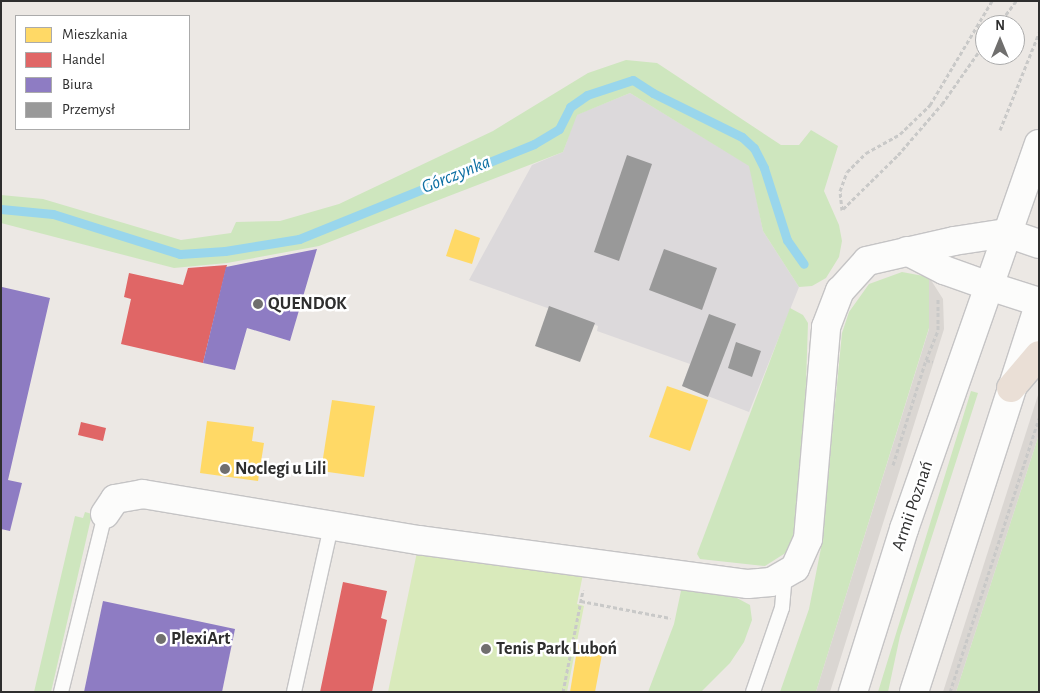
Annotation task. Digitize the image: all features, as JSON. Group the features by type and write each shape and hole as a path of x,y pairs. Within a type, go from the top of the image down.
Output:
{"highway":[{"path":"1011,388 1033,349"}],"street":[{"name":"Armii Poznań","path":"853,692 904,530 1039,144"},
{"path":"105,514 115,499 144,494 331,528 748,584 771,582 785,576 802,555 811,524 823,352 832,306 847,281 867,261 907,251 1007,233 1039,244"},
{"path":"907,251 944,270 1039,304 1033,349"},
{"path":"914,692 1011,388"}],"lane":[{"path":"61,692 105,514"},
{"path":"294,692 331,528"},
{"path":"753,692 782,608 785,576"}],"path":[{"path":"984,15 992,1"},
{"path":"1006,15 1016,1"},
{"path":"975,30 930,105 900,134 866,152 847,172 840,191 842,210 898,155 942,104 975,57"},
{"path":"1000,130 1039,33"},
{"path":"926,360 938,330 937,289"},
{"path":"950,692 1039,418"},
{"path":"563,692 581,601 670,618"}],"shaded area":[{"path":"630,93 750,166 763,231 799,287 749,412 682,386 690,364 597,331 598,326 469,280 532,165 563,152 576,115"},
{"path":"929,277 943,299 944,329 830,692 816,692 929,329"},
{"path":"1039,392 1039,434 956,692 943,692"}],"green space":[{"path":"626,60 657,63 781,145 799,145 811,130 838,146 824,191 839,225 842,241 839,257 826,278 812,286 799,287 763,231 749,166 630,93 577,115 563,152 319,246 227,263 174,268 1,223 1,195 43,199 181,240 231,233 236,222 280,221 339,204 493,131 588,73"},
{"path":"902,272 929,277 929,328 816,692 780,692 809,609 821,548 842,333 849,312 869,284"},
{"path":"790,308 803,315 808,323 804,442 796,536 787,552 765,566 700,559 697,554"},
{"path":"971,391 978,393 900,636 888,692 878,692"},
{"path":"1039,434 1039,692 956,692"},
{"path":"85,512 92,514 51,692 34,692 75,516 83,518"},
{"name":"Tenis Park Luboń","path":"417,552 583,574 577,604 584,606 567,692 388,692"},
{"path":"682,586 737,598 750,605 752,620 744,642 730,663 701,692 648,692 674,624"}],"building: Mieszkania":[{"path":"455,229 480,238 472,264 446,256"},
{"path":"667,386 708,400 690,451 649,437"},
{"path":"332,400 375,406 364,477 321,471"},
{"path":"207,421 254,427 252,441 264,443 258,481 200,473"},
{"path":"578,644 603,649 595,692 570,692"}],"building: Handel":[{"path":"227,265 203,363 121,344 131,299 124,297 129,273 183,285 188,268"},
{"path":"81,422 106,428 103,441 78,435"},
{"path":"343,582 387,591 381,618 387,620 372,692 320,692"}],"building: Biura":[{"path":"317,249 290,341 247,328 235,370 203,363 226,267"},
{"path":"2,287 50,298 8,480 22,483 10,531 1,529"},
{"path":"103,601 235,629 222,692 84,692"}],"building: Przemysł":[{"path":"627,155 652,164 619,261 594,252"},
{"path":"664,249 717,268 702,310 649,290"},
{"path":"549,306 595,323 580,362 535,346"},
{"path":"709,314 736,324 708,397 682,386"},
{"path":"736,342 761,351 752,377 728,368"}],"waterway":[{"name":"Górczynka","path":"1,209 53,214 180,254 225,251 299,239 534,144 559,129 570,107 587,95 633,80 653,93 742,137 754,148 764,168 787,240 804,264"}],"place":[{"name":"QUENDOK","path":"258,304"},
{"name":"Noclegi u Lili","path":"225,469"},
{"name":"PlexiArt","path":"161,639"},
{"name":"Tenis Park Luboń","path":"486,649"}]}
